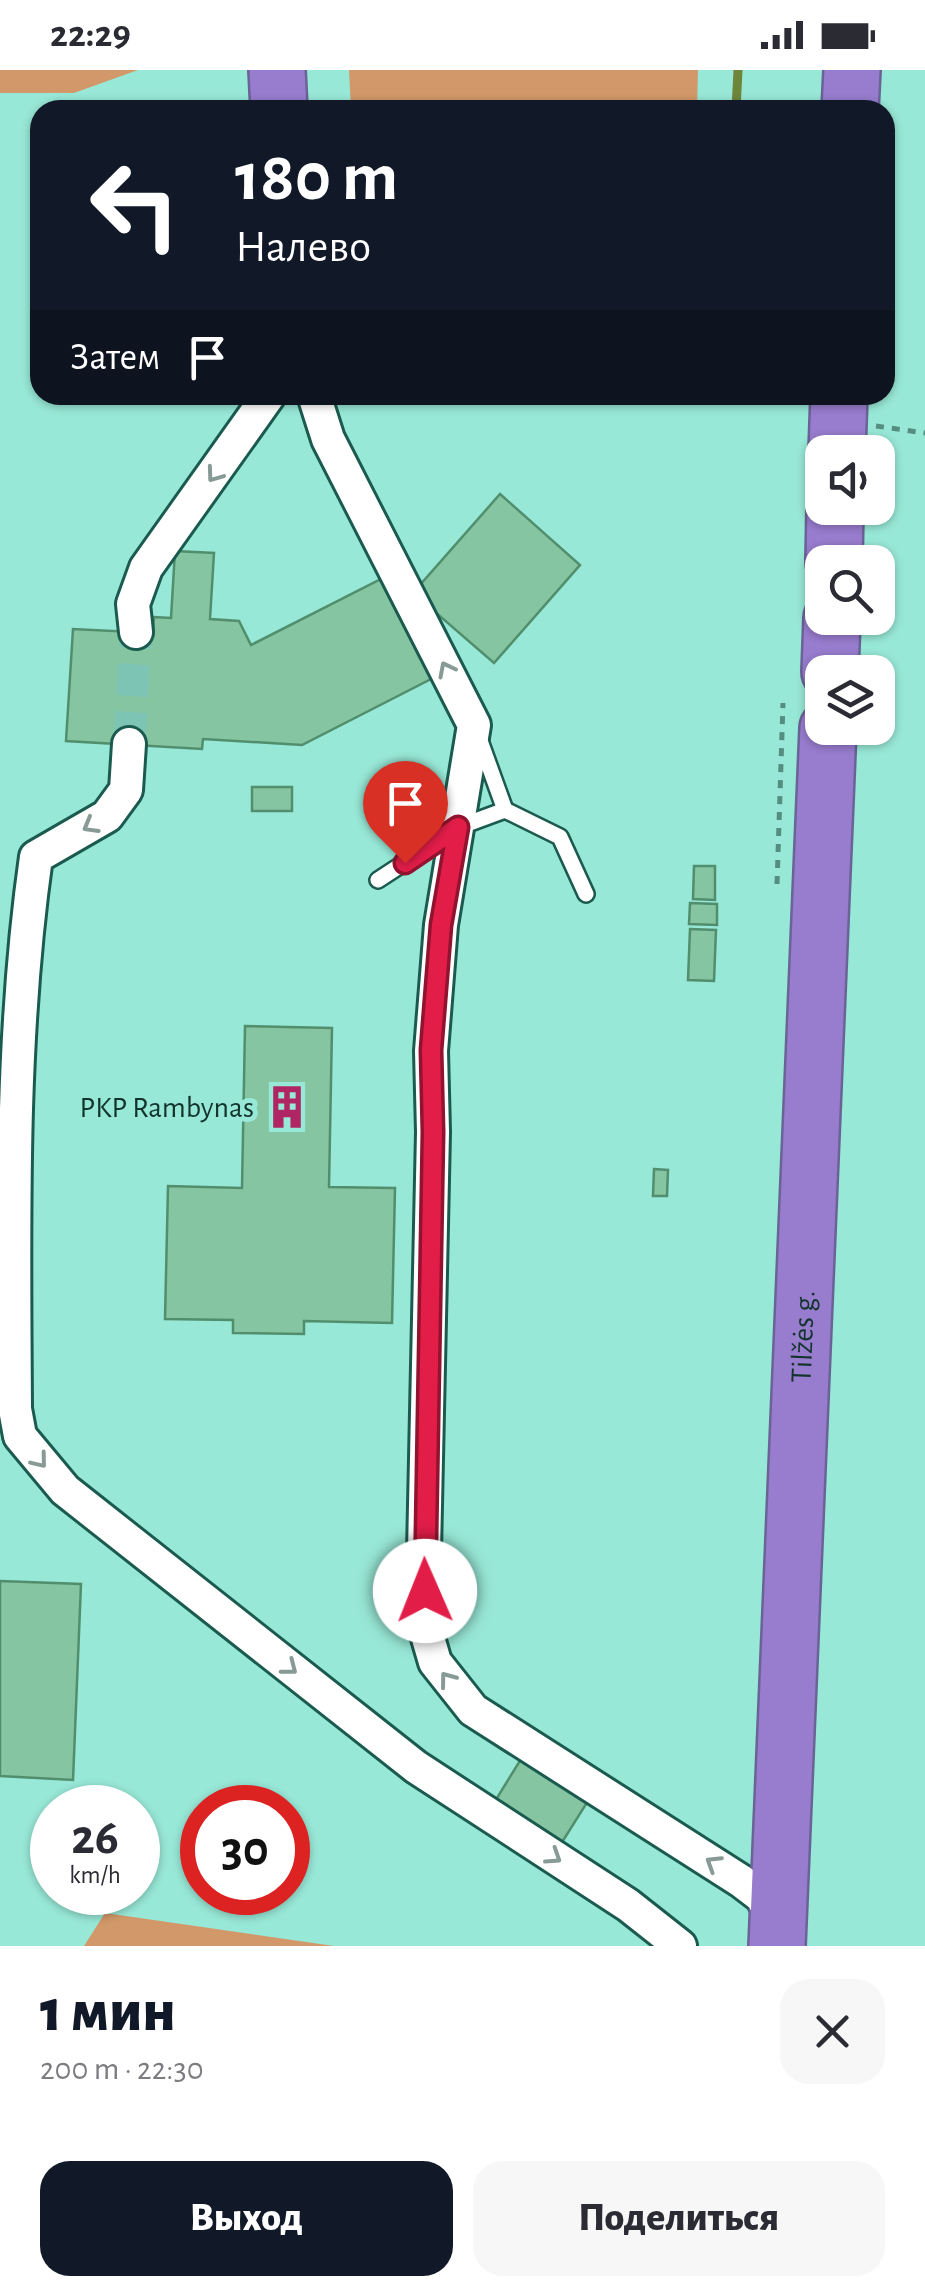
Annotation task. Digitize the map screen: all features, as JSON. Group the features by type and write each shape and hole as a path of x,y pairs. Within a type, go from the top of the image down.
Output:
{"highway":[{"path":"277,70 278,100"},
{"path":"850,100 852,70"},
{"path":"838,435 839,405"},
{"name":"Tilžės g.","path":"778,1938 827,745"}],"street":[{"path":"136,632 134,604 146,568 263,405"},
{"path":"317,405 328,439 474,724 441,925 431,1050 433,1132 424,1552 426,1630 435,1662 473,1710 751,1889 772,1912 778,1938"},
{"path":"129,744 126,790 107,816 36,857 25,936 13,1148 15,1409 20,1436 64,1490 416,1767 628,1905 680,1946"}],"lane":[{"path":"474,724 505,810 560,837 586,894"},
{"path":"378,880 458,827 505,810"}],"shaded area":[{"path":"0,70 138,70 74,93 0,93"},
{"path":"349,70 698,70 697,100 350,100"},
{"path":"104,1915 119,1915 334,1946 84,1946"}],"building":[{"path":"500,494 580,565 494,663 413,593"},
{"path":"175,551 214,553 210,619 239,621 251,645 383,578 433,678 302,745 203,739 202,749 66,741 73,629 153,633 154,617 171,618"},
{"path":"252,787 292,787 292,811 252,811"},
{"path":"694,866 715,866 715,900 693,899"},
{"path":"690,903 717,904 717,925 689,924"},
{"path":"690,929 716,930 714,981 688,980"},
{"name":"PKP Rambynas","path":"245,1026 332,1028 329,1187 395,1188 392,1323 304,1321 304,1334 233,1333 233,1320 165,1319 168,1186 242,1188"},
{"path":"654,1169 668,1170 667,1196 653,1196"},
{"path":"0,1581 81,1584 73,1780 0,1776"},
{"path":"521,1759 588,1801 559,1847 492,1806"}],"waterway":[{"path":"736,100 738,70"}],"tunnel":[{"path":"129,744 136,632"}],"place":[{"name":"PKP Rambynas","path":"287,1107"}],"route":[{"path":"405,863 458,827 441,925 431,1050 425,1591"}]}
